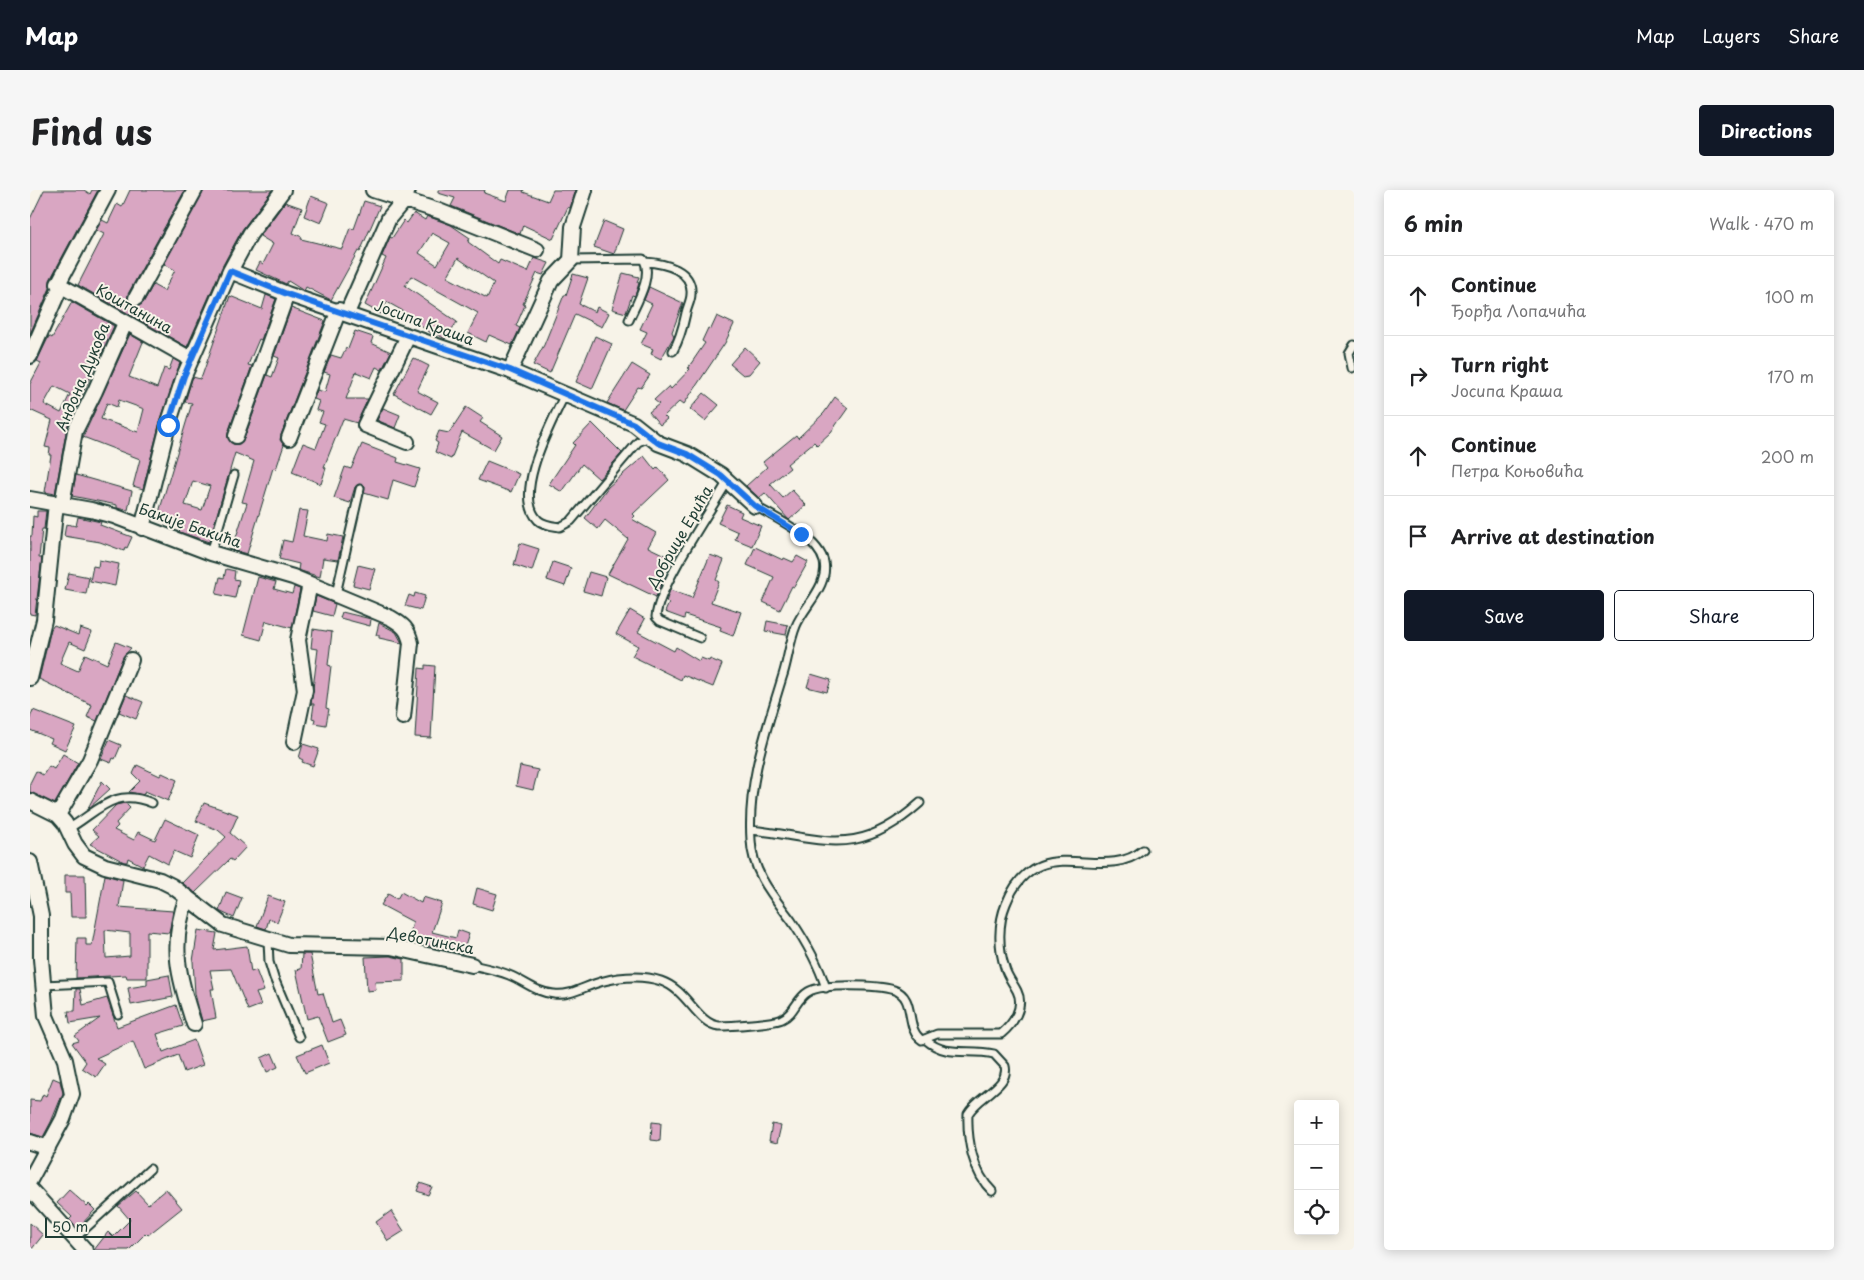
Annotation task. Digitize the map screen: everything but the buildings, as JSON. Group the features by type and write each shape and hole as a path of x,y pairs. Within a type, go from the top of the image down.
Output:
{"street":[{"path":"30,356 60,288 58,282 108,190"},
{"path":"136,298 195,190"},
{"path":"142,528 168,425 191,359 230,271 250,234 283,190"},
{"path":"372,190 406,195 452,216 537,250"},
{"path":"510,370 551,281 571,260 573,227 585,190"},
{"path":"289,438 343,312 389,218 406,195"},
{"name":"Јосипа Краша","path":"230,271 287,294 510,370 634,424 649,437 665,446 699,460 728,481 755,506"},
{"name":"Коштанина","path":"60,288 191,359"},
{"path":"236,436 287,294"},
{"name":"Андона Дукова","path":"30,678 44,620 59,503 75,431 95,391 125,322"},
{"path":"407,442 365,426 408,336"},
{"name":"Бакије Бакића","path":"30,499 59,503 114,516 211,553 249,563 310,584 404,625 408,632 410,643 403,717"},
{"path":"294,742 305,690 298,640 310,584"},
{"path":"58,815 87,766 131,660"},
{"name":"Девотинска","path":"30,801 58,815 80,852 92,860 160,880 172,886 223,925 268,940 314,947 391,947 472,965"},
{"path":"30,862 41,916 46,1016 65,1060 72,1094 63,1119 30,1180"},
{"path":"186,897 179,931 177,969 194,1024"},
{"path":"30,1142 48,1148"},
{"path":"30,1189 84,1250"}],"lane":[{"path":"571,260 639,257 645,262 672,267 685,275 690,282 691,295 679,341 673,351"},
{"path":"629,320 645,282 645,262"},
{"path":"1352,368 1349,353 1354,345"},
{"path":"565,394 548,432 530,484 529,500 532,511 539,521 560,527 571,521 638,442 649,437"},
{"path":"211,553 234,475"},
{"name":"Добрице Ерића","path":"700,638 660,621 656,617 657,610 672,575 728,481"},
{"path":"336,594 346,541 360,489"},
{"path":"755,506 812,543 824,561 823,580 796,626 755,773 751,830 752,851 757,869 799,934 826,988"},
{"path":"68,829 86,818 108,800 128,797 152,803"},
{"path":"751,830 823,842 852,840 891,824 920,803"},
{"path":"992,1191 980,1175 973,1156 968,1114 976,1103 1001,1084 1005,1077 1005,1066 994,1054 948,1052 926,1040 937,1034 1001,1034 1015,1017 1019,998 1003,962 1001,923 1009,897 1024,874 1035,868 1059,861 1124,861 1143,850"},
{"path":"268,940 269,962 274,978 299,1037"},
{"name":"Девотинска","path":"472,965 500,971 545,993 562,994 620,978 640,977 659,980 682,994 704,1020 719,1026 775,1022 790,1013 799,999 809,991 826,988 862,987 895,990 906,1000 915,1034 922,1040 926,1040"},
{"path":"44,985 108,982 118,1014"},
{"path":"74,1239 150,1169"}],"route":[{"path":"168,425 184,376 230,271 287,294 331,307 408,336 510,370 634,424 658,443 699,460 721,475 755,506 801,534"}]}
